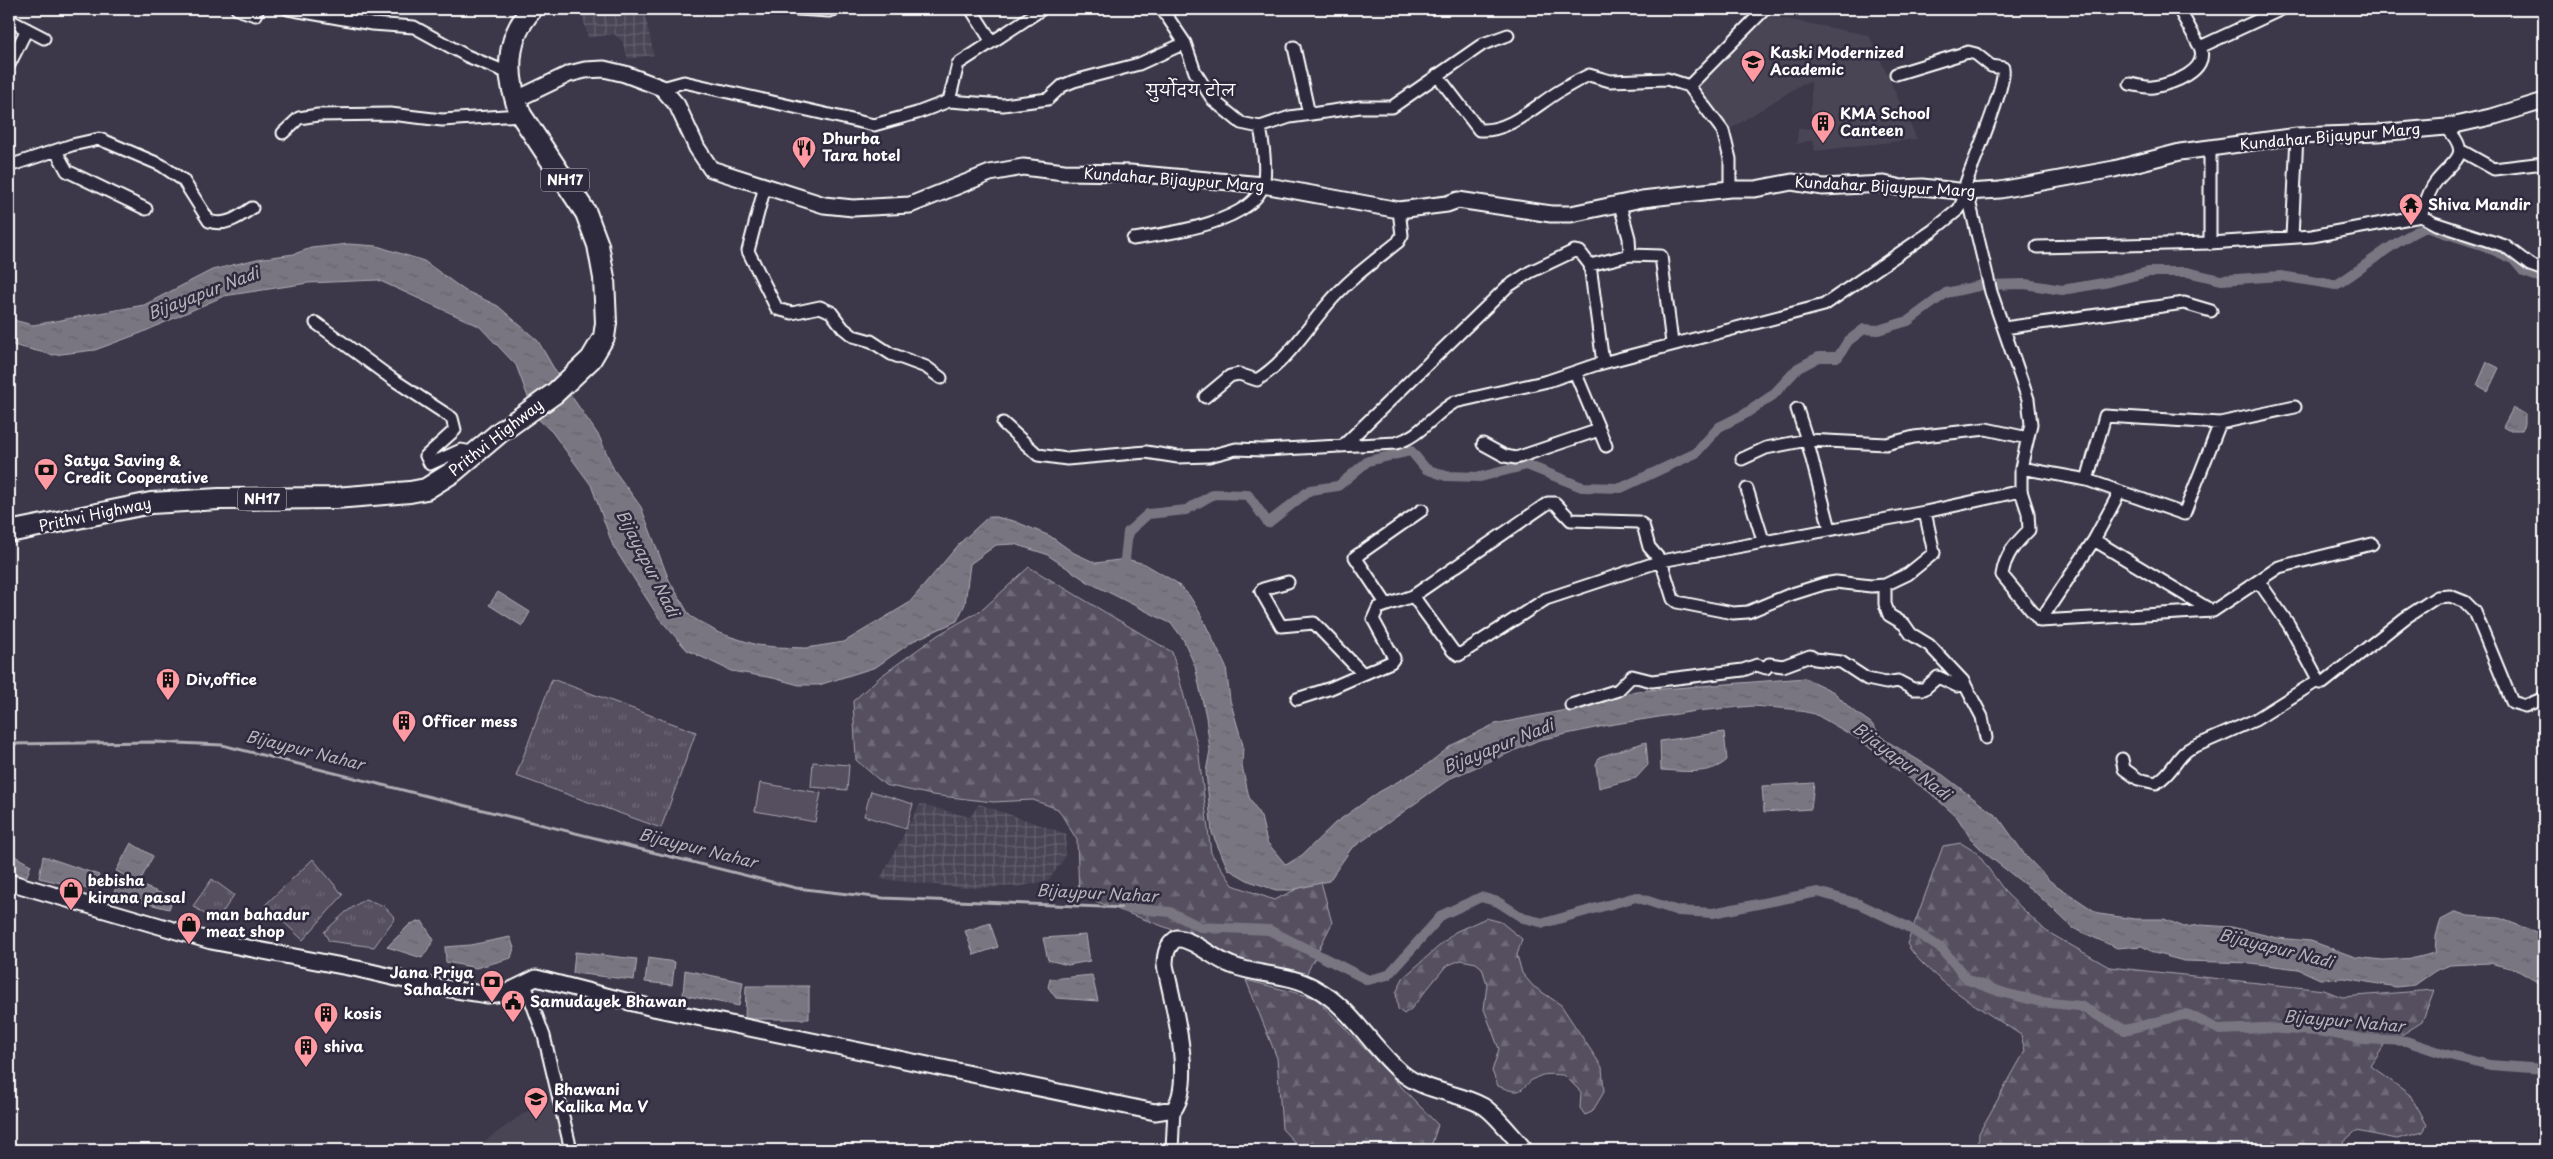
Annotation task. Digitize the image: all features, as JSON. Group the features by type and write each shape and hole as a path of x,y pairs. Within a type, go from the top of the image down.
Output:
{"highway":[{"name":"Prithvi Highway","path":"9,532 152,503 219,499 335,498 410,492 426,488 476,453 555,392 591,360 604,337 606,323 604,278 598,245 586,213 518,107 509,64 514,37 532,9"}],"main road":[{"name":"Kundahar Bijaypur Marg","path":"518,107 569,74 595,68 625,74 662,88 677,105 697,148 711,169 824,205 853,208 910,205 990,173 1023,167 1064,172 1130,173 1263,185 1399,210 1447,204 1458,200 1551,214 1570,214 1642,199 1730,189 1755,189 1792,182 1823,187 1884,184 1901,188 1967,192 2000,190 2210,148 2297,136 2378,133 2446,127 2495,116 2544,101"},
{"path":"9,882 211,941 358,969 432,986 488,995 505,993 536,978 653,1008 1103,1103 1155,1112 1174,1109 1180,1102 1182,1090 1183,1066 1165,966 1168,946 1177,938 1192,942 1215,959 1234,966 1290,977 1314,988 1351,1016 1402,1073 1423,1085 1484,1106 1525,1150"}],"street":[{"path":"237,9 255,15 258,9"},
{"path":"288,9 372,24 414,27 467,56 511,74"},
{"path":"797,9 836,9"},
{"path":"971,9 992,42"},
{"path":"949,101 958,64 1042,9"},
{"path":"1162,9 1185,43 1195,72 1213,100 1241,123 1260,127 1290,117 1309,114 1360,107 1392,107 1483,44 1508,35"},
{"path":"1689,86 1765,9"},
{"path":"2130,84 2152,87 2178,79 2196,69 2202,62 2203,55 2200,47 2179,9"},
{"path":"2200,47 2282,9"},
{"path":"9,20 44,38"},
{"path":"9,65 27,30"},
{"path":"662,88 684,82 874,125 917,113 949,101 1003,105 1048,99 1062,86 1074,81 1139,64 1185,43"},
{"path":"1294,47 1309,114"},
{"path":"1896,74 1968,52 1976,54 1991,66 2003,68 2000,88 1966,183 1991,292 2028,399 2031,424 2021,468 2021,491 2028,513 2029,530 2015,543 2005,561 2002,575 2040,621"},
{"path":"1437,75 1479,130 1512,123 1559,91 1589,75 1610,81 1667,79 1689,86 1724,132 1730,159 1730,189"},
{"path":"283,133 299,118 318,115 390,114 442,120 518,107"},
{"path":"1132,239 1195,229 1239,210 1251,202 1263,185 1264,148 1260,127"},
{"path":"2421,216 2434,183 2459,159 2460,150 2457,138 2446,127"},
{"path":"2292,237 2297,136"},
{"path":"9,166 56,150 99,140 161,165 182,180 209,221 214,223 229,222 252,208"},
{"path":"2210,148 2210,243"},
{"path":"56,150 67,171 146,209"},
{"path":"2460,150 2494,169 2544,163"},
{"path":"765,186 748,251 777,310 792,313 820,307 830,312 852,336 871,341 891,354 926,367 941,378"},
{"path":"1003,423 1038,455 1067,459 1146,452 1178,457 1209,456 1236,448 1263,450 1396,443 1410,439 1446,407 1455,402 1516,389 1672,344 1824,305 1932,231 1959,209 1967,192"},
{"path":"1620,204 1629,238 1630,255"},
{"path":"1205,397 1230,376 1240,374 1257,380 1270,372 1291,352 1326,306 1356,274 1398,242 1402,235 1399,210"},
{"path":"2037,248 2210,243 2312,236 2421,216 2434,224 2506,246 2530,266 2544,270"},
{"path":"1344,445 1507,286 1530,272 1574,251 1580,252 1590,265 1603,363"},
{"path":"1590,265 1630,255 1661,256 1672,344"},
{"path":"2004,328 2184,303 2211,311"},
{"path":"316,323 391,378 452,418 456,430 426,456 430,464 461,450 476,453"},
{"path":"1574,372 1606,446"},
{"path":"2087,480 2105,416 2220,423 2295,407"},
{"path":"1797,409 1830,529"},
{"path":"2021,468 2087,480 2184,514 2220,423"},
{"path":"1742,459 1766,448 1807,440 1886,444 1914,437 1986,429 2028,438"},
{"path":"1483,444 1505,456 1516,458 1599,430"},
{"path":"1747,489 1764,540"},
{"path":"1413,596 1453,651 1459,655 1546,599 1661,561 1764,540 1926,512 2021,491"},
{"path":"2040,621 2094,540 2117,498 2118,491"},
{"path":"1297,698 1331,688 1391,662 1394,658 1373,619 1378,608 1413,596 1552,502 1571,520 1638,522 1643,525 1649,547 1661,561 1673,599 1677,602 1733,612 1748,612 1789,595 1824,584 1836,582 1871,586 1885,584 1908,574 1934,553 1926,512"},
{"path":"1387,605 1355,557 1422,510"},
{"path":"2094,540 2213,611"},
{"path":"2040,621 2213,611 2279,567 2372,544"},
{"path":"1288,582 1263,589 1261,592 1281,626 1320,621 1363,674"},
{"path":"1885,584 1885,604 1889,615 1904,624 1911,634 1929,645 1965,684 1982,717 1986,738"},
{"path":"2256,584 2262,586 2289,625 2317,681 2323,683 2405,618 2437,597 2450,596 2465,602 2475,612 2512,702 2524,706 2544,698"},
{"path":"1571,705 1618,690 1632,676 1652,681 1736,669 1743,670 1757,665 1766,668 1769,664 1783,666 1810,656 1815,659 1842,662 1867,679 1886,683 1898,681 1913,689 1924,689 1936,677 1957,686 1965,684"},
{"path":"2122,759 2124,769 2138,779 2156,783 2174,770 2183,753 2254,720 2317,681"},
{"path":"525,984 544,1036 571,1150"},
{"path":"1172,1150 1174,1109"}],"shaded area":[{"path":"581,9 644,9 654,55 628,59 622,41 614,34 588,38"},
{"name":"Kaski Modernized Academic","path":"1770,16 1869,35 1917,139 1815,151 1813,140 1797,144 1798,129 1823,128 1823,116 1811,116 1811,82 1802,84 1729,130 1695,87"},
{"path":"920,804 970,817 979,804 1067,834 1064,859 1048,881 1017,887 964,888 880,879"},
{"name":"Bhawani Kalika Ma V","path":"551,1098 564,1150 472,1150 524,1113"}],"green space":[{"path":"1029,567 1172,652 1198,748 1211,853 1233,885 1274,900 1320,878 1332,923 1306,975 1258,967 1234,959 1181,933 1079,895 1077,840 1058,809 1033,800 993,802 932,795 885,785 856,760 853,701 881,676 938,635 983,609"},
{"path":"552,679 696,732 661,828 516,776"},
{"path":"813,762 849,765 847,790 811,787"},
{"path":"760,783 821,793 815,822 755,811"},
{"path":"871,791 913,804 906,829 864,816"},
{"path":"1961,843 1977,853 2007,894 2046,931 2109,967 2324,990 2342,997 2434,990 2422,1022 2384,1046 2371,1066 2410,1095 2427,1125 2423,1132 2397,1139 2356,1131 2344,1141 2342,1150 1978,1150 1979,1133 2025,1051 2021,1035 1943,982 1916,957 1907,944 1943,846"},
{"path":"313,859 343,895 303,940 265,905"},
{"path":"212,879 234,895 216,922 193,906"},
{"path":"365,899 384,906 395,918 374,947 329,941 324,932 346,912"},
{"path":"1486,918 1501,922 1522,939 1517,955 1522,973 1533,986 1561,1005 1602,1067 1604,1092 1592,1112 1585,1115 1580,1108 1581,1092 1564,1075 1542,1075 1533,1079 1519,1091 1508,1090 1498,1086 1492,1071 1499,1049 1484,1009 1487,984 1482,968 1476,963 1461,960 1446,966 1411,1009 1404,1014 1398,1009 1396,993 1403,978 1455,932"},
{"path":"1246,980 1316,998 1438,1125 1430,1150 1302,1150 1282,1129 1277,1058"}],"water":[{"name":"Bijayapur Nadi","path":"349,244 377,246 424,261 464,290 498,306 538,341 563,384 599,436 614,470 641,507 669,580 690,616 719,633 757,645 775,647 806,648 844,642 909,603 961,542 988,517 1014,521 1050,536 1074,553 1096,563 1126,559 1145,564 1177,583 1189,595 1200,613 1226,667 1230,700 1243,745 1242,766 1249,797 1261,817 1267,842 1286,865 1302,855 1335,823 1379,792 1424,767 1452,745 1495,724 1561,711 1636,691 1805,678 1834,692 1851,709 1871,723 1885,740 1943,775 1999,818 2025,855 2050,881 2099,914 2135,919 2164,919 2184,927 2201,925 2232,927 2277,938 2311,941 2355,957 2383,960 2415,958 2435,953 2436,936 2441,920 2456,912 2468,916 2499,918 2544,935 2544,986 2515,969 2490,963 2450,965 2435,971 2415,985 2396,987 2344,978 2320,979 2298,969 2250,963 2184,961 2154,953 2142,946 2117,948 2073,928 2037,894 1986,854 1971,839 1957,817 1929,792 1892,766 1860,740 1815,714 1791,709 1753,706 1696,711 1609,725 1539,740 1451,778 1351,849 1329,881 1292,890 1276,890 1249,881 1228,869 1212,833 1206,772 1210,750 1206,717 1195,666 1183,639 1172,624 1088,582 1046,554 1014,544 996,545 970,564 965,604 957,621 913,641 876,667 819,685 799,685 773,678 731,671 687,650 659,618 613,546 591,485 552,432 535,416 516,365 479,326 378,280 308,283 224,296 141,333 95,350 53,355 9,344 9,315 17,321 33,325 144,305 212,270 257,259 294,254 311,248"},
{"path":"2487,362 2499,368 2488,391 2477,385"},
{"path":"2513,408 2525,414 2525,424 2522,430 2508,430 2503,427"},
{"path":"498,592 530,612 522,626 489,605"},
{"path":"1724,732 1727,760 1720,765 1695,771 1661,770 1660,741"},
{"path":"1646,742 1648,765 1636,778 1599,788 1596,765 1599,757"},
{"path":"1814,783 1811,809 1764,812 1762,786"},
{"path":"131,843 153,856 139,883 116,871"},
{"path":"9,853 31,865 24,883 9,878"},
{"path":"43,856 99,875 92,890 39,878"},
{"path":"120,877 173,898 169,909 113,895"},
{"path":"422,921 434,940 422,958 387,947 410,924"},
{"path":"990,923 998,947 974,955 965,931"},
{"path":"1086,935 1090,961 1068,965 1048,960 1043,938"},
{"path":"510,937 514,948 511,958 476,968 446,962 445,947 470,945"},
{"path":"575,952 637,959 634,980 573,973"},
{"path":"648,958 675,962 672,985 645,982"},
{"path":"685,970 743,982 739,1006 683,995"},
{"path":"1092,975 1098,1001 1056,998 1048,987 1050,979"},
{"path":"746,986 809,986 809,1019 745,1019"}],"waterway":[{"path":"1120,568 1124,568 1128,532 1148,514 1186,510 1214,494 1248,495 1268,523 1310,490 1338,486 1368,461 1411,451 1426,469 1446,476 1480,477 1527,465 1582,487 1621,488 1696,453 1719,427 1745,414 1773,395 1798,368 1819,357 1838,357 1848,341 1864,329 1878,330 1908,321 1946,293 1983,285 2025,284 2062,290 2109,282 2148,272 2187,272 2221,280 2281,276 2336,285 2391,246 2426,227 2482,245 2513,259 2524,272 2544,279"},
{"name":"Bijaypur Nahar","path":"9,744 155,742 222,745 796,888 883,898 1127,908"},
{"name":"Bijaypur Nahar","path":"1127,908 1170,912 1200,927 1269,930 1368,980 1388,975 1442,915 1481,897 1498,902 1523,918 1544,923 1636,897 1678,911 1713,913 1818,892 1859,904 1906,926 1942,949 1968,980 2004,993 2041,1002 2080,1006 2125,1030 2187,1014 2220,1030 2264,1028 2319,1031 2363,1039 2406,1041 2445,1054 2490,1065 2544,1069"}],"place":[{"name":"Kaski Modernized Academic","path":"1753,83"},
{"name":"KMA School Canteen","path":"1823,144"},
{"name":"Dhurba Tara hotel","path":"804,169"},
{"name":"Shiva Mandir","path":"2411,226"},
{"name":"Satya Saving & Credit Cooperative","path":"46,491"},
{"name":"Div,office","path":"168,701"},
{"name":"Officer mess","path":"404,743"},
{"name":"bebisha kirana pasal","path":"71,911"},
{"name":"man bahadur meat shop","path":"189,945"},
{"name":"Jana Priya Sahakari","path":"492,1003"},
{"name":"Samudayek Bhawan","path":"513,1023"},
{"name":"kosis","path":"326,1035"},
{"name":"shiva","path":"306,1068"},
{"name":"Bhawani Kalika Ma V","path":"536,1120"}],"district":[{"name":"सुर्योदय टोल","path":"1190,90"}]}
